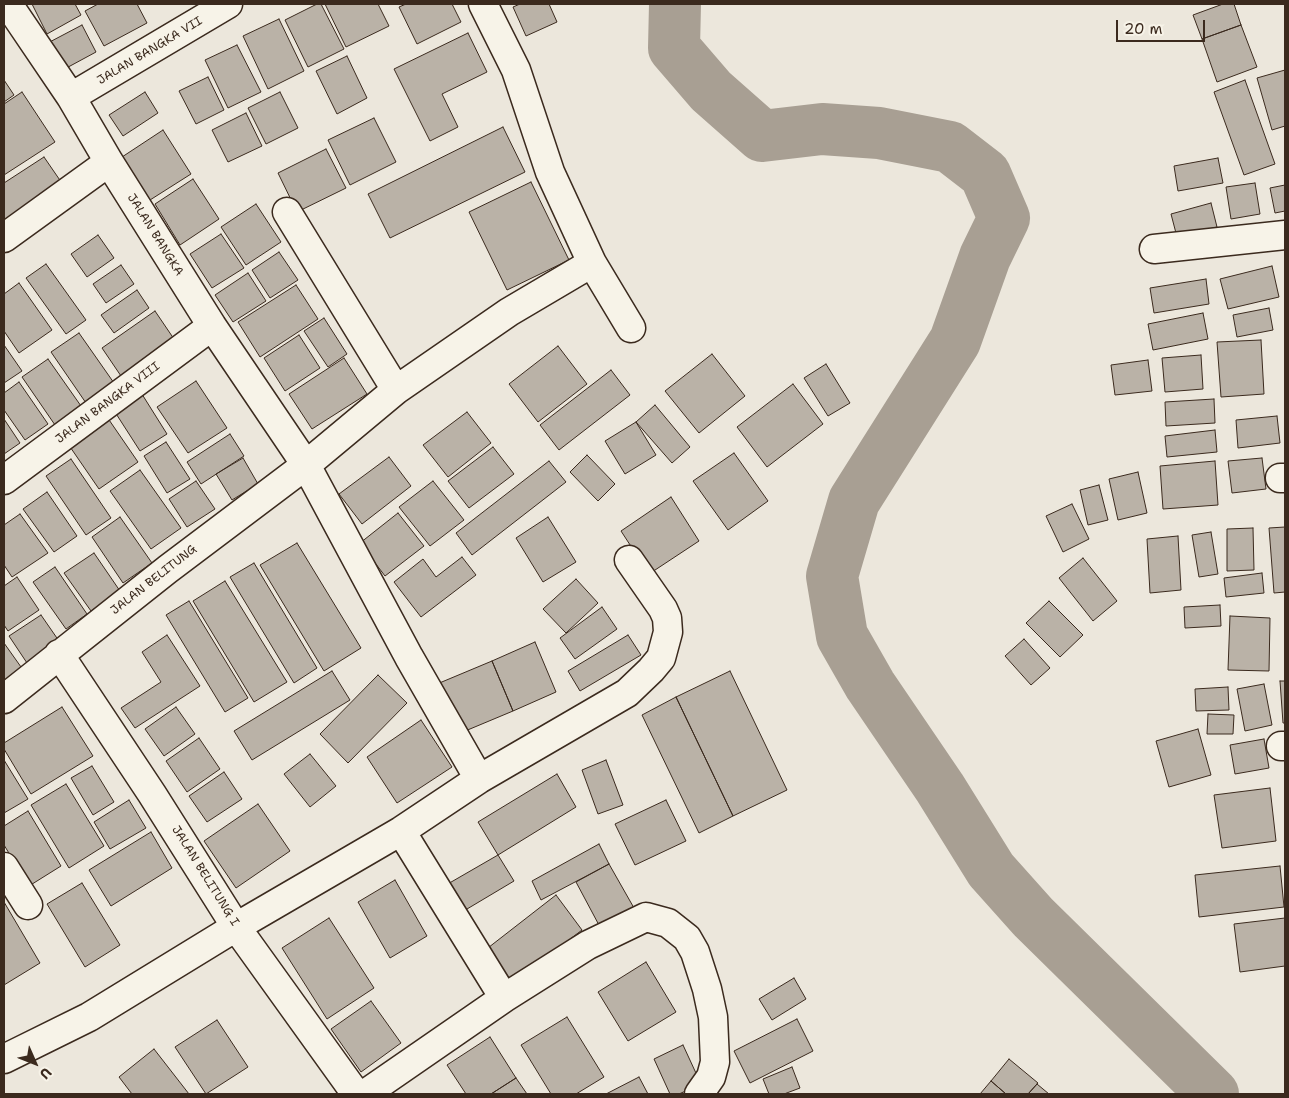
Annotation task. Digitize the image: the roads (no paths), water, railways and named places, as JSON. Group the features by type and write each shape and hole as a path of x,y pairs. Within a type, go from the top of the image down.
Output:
{"street":[{"name":"JALAN BANGKA","path":"8,4 71,97 108,162 212,326 306,465 408,657 478,779"},
{"name":"JALAN BANGKA VII","path":"71,97 228,4"},
{"path":"483,4 516,70 550,172 592,263 632,328"},
{"path":"4,238 108,162"},
{"path":"287,212 396,390"},
{"path":"1154,249 1285,235"},
{"name":"JALAN BELITUNG","path":"4,698 306,465 396,390 509,312 592,263"},
{"name":"JALAN BANGKA VIII","path":"4,480 212,326"},
{"path":"4,1059 90,1017 236,927 401,830 478,779 627,693 661,658 668,632 668,618 629,560"},
{"name":"JALAN BELITUNG I","path":"59,654 152,794 236,927 356,1094"},
{"path":"401,830 504,998"},
{"path":"4,867 28,906"},
{"path":"365,1094 504,998 588,945 638,919 650,917 668,923 687,938 695,952 713,1017 715,1062 711,1077 699,1094"}],"waterway":[{"path":"675,4 674,48 711,91 762,136 822,129 879,133 950,147 985,174 1004,218 985,257 955,341 854,501 832,576 842,636 870,685 940,788 991,870 1033,917 1213,1094"}]}
